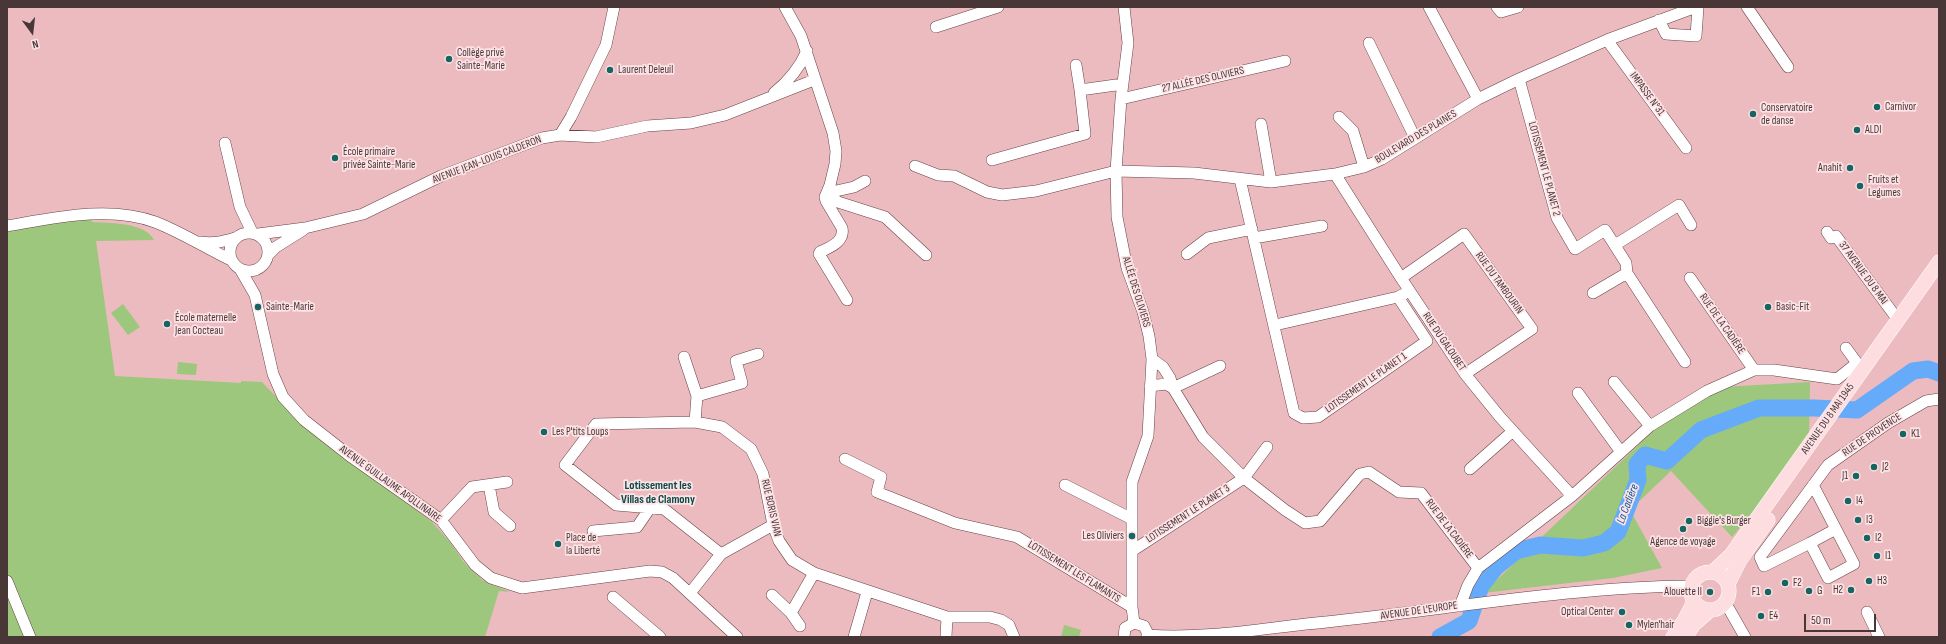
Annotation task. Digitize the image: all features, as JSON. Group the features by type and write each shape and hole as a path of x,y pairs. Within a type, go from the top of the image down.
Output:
{"main road":[{"name":"AVENUE DU 8 MAI 1945","path":"1853,390 1861,365 1898,320 1939,262"},
{"name":"AVENUE DU 8 MAI 1945","path":"1728,584 1740,560 1830,423 1939,276"},
{"name":"AVENUE DU 8 MAI 1945","path":"1713,572 1731,555 1830,423"},
{"path":"1708,572 1713,572 1724,578 1728,584 1729,595 1724,605 1715,610 1709,611 1698,607 1690,592 1691,586 1697,577 1708,572"},
{"path":"1673,637 1684,621 1694,602"},
{"path":"1685,637 1694,624 1709,611"}],"street":[{"path":"560,135 571,117 606,45 614,7"},
{"path":"785,7 801,36 814,80 829,120 836,151 832,178 826,201 842,228 843,233 839,241 819,254 847,300"},
{"path":"936,27 998,7"},
{"name":"ALLÉE DES OLIVIERS","path":"1124,7 1128,43 1122,91 1116,171 1117,217 1127,268 1143,312 1149,336 1152,359 1148,436 1132,482 1132,607 1134,622"},
{"path":"1429,7 1478,100"},
{"path":"1497,7 1501,12 1518,7"},
{"path":"1659,20 1666,34 1696,36 1697,7"},
{"name":"BOULEVARD DES PLAINES","path":"915,166 938,175 954,176 987,192 1002,195 1036,191 1116,171 1194,173 1271,182 1335,174 1364,167 1382,159 1478,100 1520,79 1607,40 1697,7"},
{"path":"1747,7 1788,67"},
{"name":"IMPASSE N°31","path":"1607,40 1686,148"},
{"path":"1369,44 1415,138"},
{"name":"AVENUE JEAN-LOUIS CALDERON","path":"768,97 792,77 801,64 806,51"},
{"path":"1080,90 1122,91 1285,57"},
{"path":"992,160 1085,134 1076,65"},
{"name":"LOTISSEMENT LE PLANET 2","path":"1520,79 1557,218 1575,249 1606,230 1626,263 1628,273 1684,362"},
{"name":"AVENUE JEAN-LOUIS CALDERON","path":"191,240 210,244 221,242 237,236 305,228 363,214 448,173 527,142 560,135 596,137 647,126 691,123 725,115 814,80"},
{"path":"1339,117 1353,131 1364,167"},
{"path":"1261,124 1271,182"},
{"path":"226,143 240,207 255,233 266,242 268,254"},
{"name":"RUE DU GALOUBET","path":"1335,174 1409,291 1465,374 1513,431 1572,496"},
{"name":"LOTISSEMENT LE PLANET 1","path":"1240,179 1294,413 1303,418 1318,417 1427,340 1398,297"},
{"path":"827,193 849,188 865,181"},
{"path":"827,193 838,202 885,216 926,255"},
{"path":"1615,245 1679,205 1691,225"},
{"path":"232,260 230,249 237,236 240,207"},
{"name":"AVENUE JEAN-LOUIS CALDERON","path":"7,226 75,216 120,215 154,222 232,260 240,269"},
{"path":"1187,254 1208,238 1322,226"},
{"name":"AVENUE JEAN-LOUIS CALDERON","path":"258,269 263,266 268,254 276,247 305,228"},
{"name":"37 AVENUE DU 8 MAI","path":"1826,232 1831,238 1836,236 1898,320"},
{"name":"RUE DU TAMBOURIN","path":"1401,278 1464,234 1532,329 1465,374"},
{"path":"240,269 251,271 258,269"},
{"name":"AVENUE GUILLAUME APOLLINAIRE","path":"240,269 255,295 273,374 283,397 304,420 350,456 441,520 474,565 491,578 522,588 650,571 662,572 673,578 690,593 729,635"},
{"name":"AVENUE GUILLAUME APOLLINAIRE","path":"255,295 258,269"},
{"path":"1593,293 1628,273"},
{"name":"RUE DE LA CADIÈRE","path":"1690,278 1754,370"},
{"path":"1275,326 1398,297 1409,291"},
{"path":"1846,348 1861,365"},
{"path":"697,396 742,382 736,361 758,354"},
{"path":"684,357 697,396 695,422"},
{"name":"LOTISSEMENT LE PLANET 3","path":"1152,359 1163,367 1170,378 1173,388 1203,437 1244,478"},
{"name":"RUE DE LA CADIÈRE","path":"1462,605 1468,584 1478,568 1572,496 1650,426 1707,391 1754,370 1774,370 1837,379 1861,365"},
{"path":"1150,386 1166,384 1173,388 1220,366"},
{"path":"1614,382 1650,426"},
{"path":"1578,393 1621,452"},
{"name":"RUE DE PROVENCE","path":"1836,529 1764,566 1760,557 1828,465 1860,442 1926,401 1939,399"},
{"name":"RUE BORIS VIAN","path":"650,508 616,505 565,464 596,424 695,422 722,427 751,449 763,474 773,525 779,541 792,560 814,573 947,617 990,617 1001,620 1008,625 1014,637"},
{"path":"1470,469 1513,431"},
{"name":"LOTISSEMENT LE PLANET 3","path":"1132,551 1244,478 1267,447"},
{"name":"LOTISSEMENT LES FLAMANTS","path":"845,459 882,477 877,492 954,523 1017,536 1132,607"},
{"name":"RUE DE LA CADIÈRE","path":"1244,478 1285,510 1305,523 1320,520 1360,474 1369,472 1399,492 1421,493 1478,568"},
{"path":"441,520 472,487 507,482"},
{"path":"489,484 494,512 510,526"},
{"path":"1065,485 1132,519"},
{"path":"1810,543 1828,578 1854,564 1814,485"},
{"path":"593,531 638,527 650,508 664,509 721,554"},
{"path":"690,593 721,554 773,525"},
{"path":"791,613 814,573"},
{"path":"7,580 30,637"},
{"name":"AVENUE DE L'EUROPE","path":"1147,636 1175,637 1213,634 1349,621 1462,605 1652,586 1691,586"},
{"path":"854,637 868,592"},
{"path":"772,595 791,613 800,626"},
{"path":"613,597 660,637"},
{"path":"1724,605 1729,609 1745,637"},
{"path":"1867,612 1879,637"},
{"path":"946,637 947,617"},
{"path":"1124,637 1125,628 1134,622 1144,626 1147,636"}],"green space":[{"path":"92,219 92,222 117,223 135,227 149,234 154,240 96,241 115,376 241,383 241,381 262,382 304,426 431,521 450,542 463,561 482,580 510,592 499,591 485,637 7,637 7,231 51,223"},
{"path":"123,304 140,327 128,335 111,313"},
{"path":"178,362 197,364 196,375 177,374"},
{"path":"1810,382 1809,439 1776,484 1732,537 1671,471 1630,510 1662,568 1613,578 1483,593 1653,431 1722,387"},
{"path":"1064,625 1081,630 1079,637 1061,637"}],"waterway":[{"name":"La Cadière","path":"1440,637 1469,621 1481,586 1496,567 1516,551 1540,545 1583,548 1604,543 1618,532 1638,480 1637,464 1645,455 1667,461 1701,430 1759,408 1857,410 1913,371 1928,369 1939,373"}],"place":[{"name":"Collège privé Sainte-Marie","path":"449,59"},
{"name":"Laurent Deleuil","path":"610,70"},
{"name":"Carnivor","path":"1877,107"},
{"name":"Conservatoire de danse","path":"1753,114"},
{"name":"ALDI","path":"1857,130"},
{"name":"École primaire privée Sainte-Marie","path":"335,158"},
{"name":"Anahit","path":"1850,168"},
{"name":"Fruits et Legumes","path":"1860,186"},
{"name":"Sainte-Marie","path":"258,307"},
{"name":"Basic-Fit","path":"1768,307"},
{"name":"École maternelle Jean Cocteau","path":"167,324"},
{"name":"Les P'tits Loups","path":"544,432"},
{"name":"K1","path":"1903,434"},
{"name":"J2","path":"1874,467"},
{"name":"J1","path":"1856,476"},
{"name":"I4","path":"1848,501"},
{"name":"I3","path":"1858,520"},
{"name":"Biggie's Burger","path":"1689,521"},
{"name":"Agence de voyage","path":"1683,529"},
{"name":"Les Oliviers","path":"1132,536"},
{"name":"I2","path":"1867,538"},
{"name":"Place de la Liberté","path":"558,544"},
{"name":"I1","path":"1877,556"},
{"name":"H3","path":"1869,581"},
{"name":"F2","path":"1785,583"},
{"name":"H2","path":"1851,590"},
{"name":"G","path":"1809,591"},
{"name":"Alouette II","path":"1710,592"},
{"name":"F1","path":"1768,592"},
{"name":"Optical Center","path":"1622,612"},
{"name":"E4","path":"1761,616"},
{"name":"Mylen'hair","path":"1629,625"}],"district":[{"name":"Lotissement les Villas de Clamony","path":"658,493"}]}
